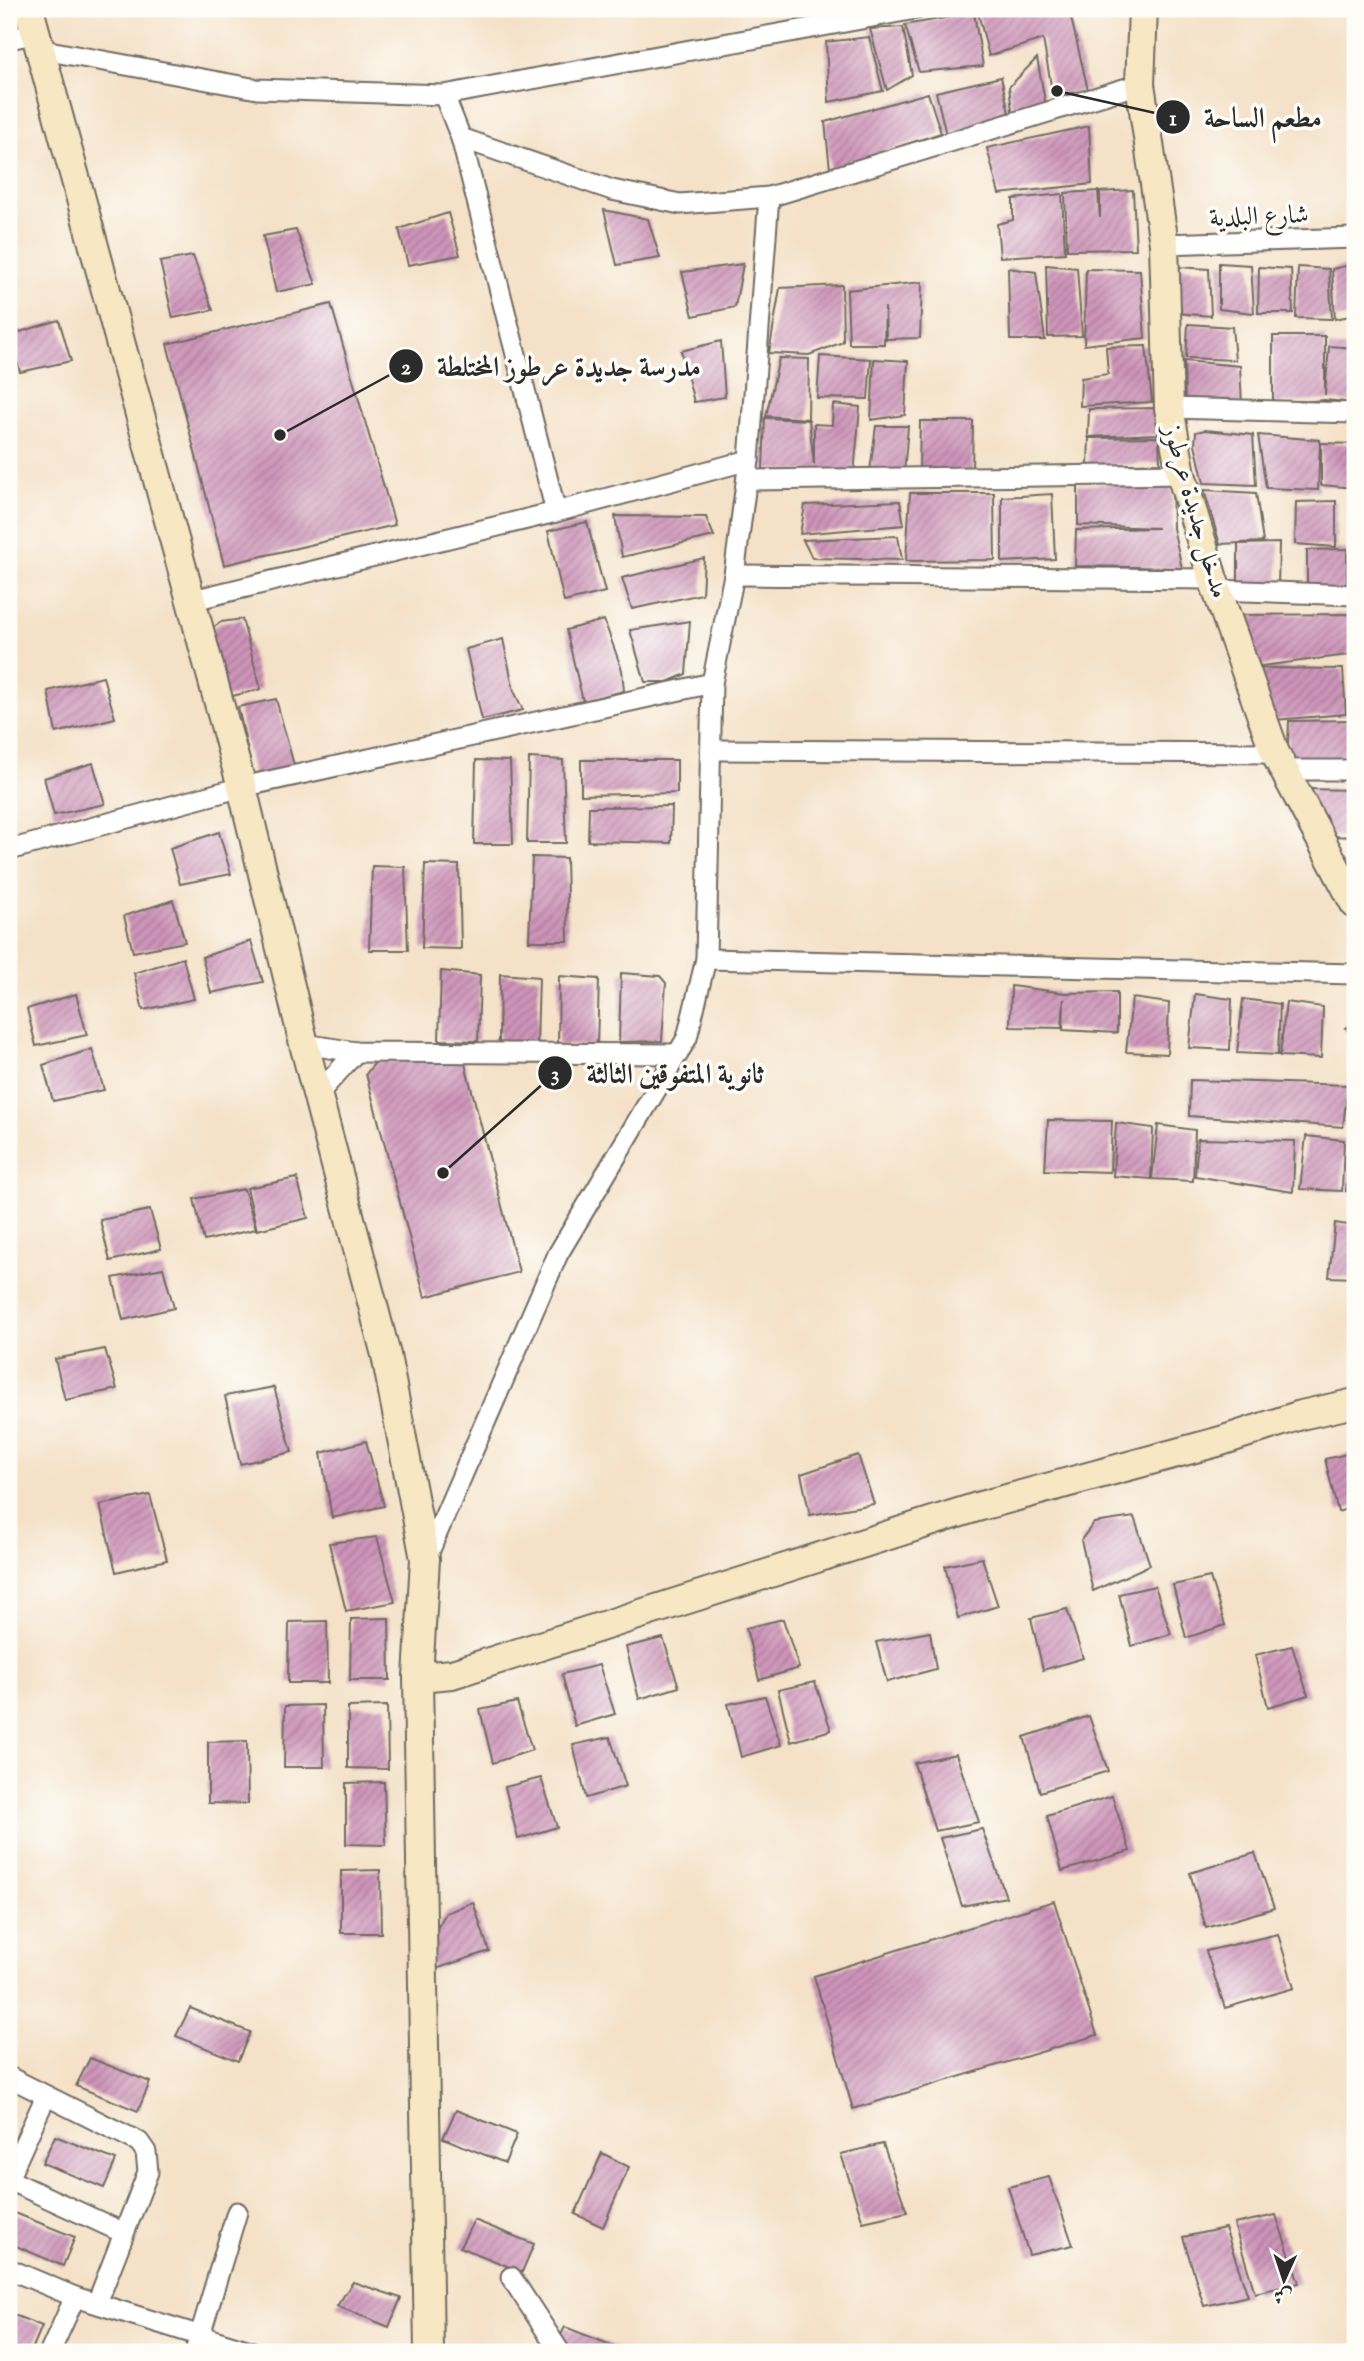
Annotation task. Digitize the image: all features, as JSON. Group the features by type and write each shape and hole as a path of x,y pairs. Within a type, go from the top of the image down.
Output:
{"street":[{"path":"429,2352 418,1677 425,1559 386,1355 304,1044 242,788 27,33 257,89 444,95 916,9"},
{"name":"مدخل جديدة عرطوز","path":"1143,9 1140,84 1164,244 1168,408 1181,474 1215,584 1280,761 1355,904"},
{"path":"461,138 612,190 680,204 769,197 1140,84"},
{"path":"444,95 461,138 556,512"},
{"path":"425,1559 558,1254 687,1038 706,959 712,683 734,575 747,480 769,197"},
{"name":"شارع البلدية","path":"1164,244 1355,238"},
{"path":"1168,408 1355,413"},
{"path":"189,601 556,512 749,460"},
{"path":"747,480 1181,474"},
{"path":"734,575 1215,584 1355,595"},
{"path":"9,850 242,788 712,683"},
{"path":"710,750 1280,761 1355,770"},
{"path":"706,959 1355,974"},
{"path":"304,1044 356,1052 678,1054"},
{"path":"317,1095 356,1052"},
{"path":"418,1677 452,1674 977,1507 1221,1441 1301,1415 1355,1403"},
{"path":"9,2077 139,2142 146,2152 148,2172 97,2303"},
{"path":"46,2096 9,2179 124,2233"},
{"path":"198,2344 237,2212"},
{"path":"9,2269 198,2344 253,2352"},
{"path":"511,2277 560,2352"},
{"path":"50,2352 75,2297"}],"building":[{"path":"977,9 1069,9 1088,90 1053,97 1043,39 989,56"},
{"path":"974,13 983,66 919,72 905,25"},
{"path":"903,27 912,75 887,90 870,29"},
{"path":"869,37 883,91 829,102 826,42"},
{"path":"1037,58 1046,106 1013,118 1009,87"},
{"path":"1001,77 1009,113 946,135 936,92"},
{"path":"928,93 941,133 830,169 825,122"},
{"path":"1089,126 1092,184 999,194 987,148"},
{"path":"1133,190 1136,249 1067,250 1065,193 1098,191 1100,218 1100,192"},
{"path":"1062,194 1065,253 1000,257 997,224 1013,220 1013,199"},
{"path":"604,210 648,219 660,258 617,265"},
{"path":"448,213 460,255 408,265 399,229"},
{"path":"296,230 316,284 276,292 263,236"},
{"path":"193,256 213,310 173,318 160,262"},
{"path":"1219,263 1251,265 1254,313 1219,309"},
{"path":"743,264 735,307 693,316 682,272"},
{"path":"1355,264 1355,315 1335,319 1332,269"},
{"path":"1046,265 1077,268 1082,336 1048,337"},
{"path":"1177,267 1209,269 1211,316 1176,313"},
{"path":"1259,267 1291,269 1293,313 1258,313"},
{"path":"1298,267 1329,269 1332,319 1296,318"},
{"path":"1008,268 1036,272 1045,340 1010,340"},
{"path":"1086,269 1140,270 1145,338 1084,345"},
{"path":"922,282 920,338 886,339 885,307 884,344 849,344 847,290"},
{"path":"842,285 843,342 809,355 769,353 780,288"},
{"path":"331,304 395,525 224,565 167,344"},
{"path":"59,320 71,361 20,372 10,335"},
{"path":"1188,324 1232,327 1235,360 1186,358"},
{"path":"1273,336 1325,336 1325,395 1329,346 1355,348 1355,403 1325,400 1273,404"},
{"path":"721,341 725,397 694,402 681,351"},
{"path":"1146,346 1152,402 1080,406 1081,378 1108,374 1106,347"},
{"path":"820,356 871,359 868,399 817,398"},
{"path":"779,358 809,359 808,419 766,416"},
{"path":"874,359 908,361 905,415 871,420"},
{"path":"1184,361 1240,366 1242,405 1185,406"},
{"path":"833,404 860,407 854,474 763,469 765,418 809,420 814,465 814,424 832,425"},
{"path":"1159,408 1160,434 1088,437 1089,409"},
{"path":"920,421 973,421 972,471 919,469"},
{"path":"876,426 908,426 904,474 870,471"},
{"path":"1205,430 1253,435 1256,485 1204,483 1195,444 1196,432"},
{"path":"1258,435 1320,440 1318,490 1266,488"},
{"path":"1159,437 1160,463 1088,466 1089,438"},
{"path":"1321,443 1355,444 1355,488 1321,485"},
{"path":"1172,481 1173,528 1182,568 1075,566 1076,530 1158,528 1078,525 1078,485"},
{"path":"1204,490 1256,493 1263,542 1220,544"},
{"path":"910,493 994,493 995,560 906,561"},
{"path":"1052,494 1055,559 1002,562 1002,497"},
{"path":"900,501 904,525 800,534 805,505"},
{"path":"1336,501 1336,547 1295,544 1296,502"},
{"path":"615,516 706,517 714,536 622,557"},
{"path":"587,522 605,592 564,602 548,531"},
{"path":"898,536 902,560 812,558 803,540"},
{"path":"1279,543 1278,589 1238,586 1238,544"},
{"path":"1347,549 1347,595 1307,592 1307,550"},
{"path":"704,558 702,594 632,609 622,578"},
{"path":"1355,614 1355,654 1254,667 1236,615"},
{"path":"242,619 261,689 220,699 207,632 221,622"},
{"path":"604,620 622,670 624,691 583,701 566,630"},
{"path":"690,621 686,674 667,682 645,682 630,630"},
{"path":"503,639 514,691 523,710 482,720 466,649"},
{"path":"1257,668 1343,669 1346,714 1275,720"},
{"path":"103,677 115,718 56,733 48,691"},
{"path":"276,699 295,769 254,779 238,707"},
{"path":"1355,720 1355,766 1287,767 1289,721"},
{"path":"529,758 563,760 566,843 527,843"},
{"path":"476,760 510,761 513,844 474,844"},
{"path":"581,760 677,760 677,793 581,795"},
{"path":"93,763 105,804 54,815 44,778"},
{"path":"1305,789 1355,790 1355,837 1330,836"},
{"path":"672,806 671,843 588,841 589,807"},
{"path":"219,832 231,874 180,884 170,848"},
{"path":"532,857 566,858 568,941 529,941"},
{"path":"425,864 459,865 461,949 422,948"},
{"path":"372,866 405,867 408,950 369,950"},
{"path":"173,900 185,942 133,952 124,916"},
{"path":"251,941 263,982 211,993 202,957"},
{"path":"183,958 194,999 143,1010 134,973"},
{"path":"441,971 480,975 478,1041 439,1040"},
{"path":"621,973 660,976 666,983 662,1041 619,1042"},
{"path":"500,974 539,977 537,1043 499,1043"},
{"path":"559,976 599,979 597,1046 558,1045"},
{"path":"1011,986 1065,993 1117,992 1117,1033 1063,1030 1064,999 1062,1028 1010,1027"},
{"path":"76,994 87,1035 36,1046 27,1009"},
{"path":"1195,994 1232,999 1230,1050 1189,1048"},
{"path":"1132,998 1169,1003 1167,1054 1126,1052"},
{"path":"1243,999 1280,1004 1278,1055 1237,1053"},
{"path":"1286,1002 1323,1007 1321,1058 1280,1056"},
{"path":"1355,1021 1355,1041 1346,1028"},
{"path":"92,1049 104,1090 53,1101 43,1065"},
{"path":"464,1060 519,1272 425,1297 366,1074 376,1061"},
{"path":"1190,1080 1348,1085 1343,1127 1189,1116"},
{"path":"1048,1120 1112,1121 1110,1172 1045,1170"},
{"path":"1116,1123 1153,1128 1151,1179 1113,1176"},
{"path":"1158,1125 1195,1130 1193,1181 1152,1179"},
{"path":"1306,1136 1344,1140 1342,1191 1300,1189"},
{"path":"1352,1138 1355,1138 1355,1192 1346,1191"},
{"path":"1198,1139 1295,1141 1293,1192 1195,1176"},
{"path":"297,1178 308,1218 257,1230 247,1188"},
{"path":"244,1189 256,1229 204,1241 194,1199"},
{"path":"150,1210 161,1249 110,1261 100,1220"},
{"path":"1335,1223 1355,1226 1355,1278 1329,1277"},
{"path":"163,1268 174,1308 123,1320 113,1278"},
{"path":"105,1349 117,1389 65,1400 55,1359"},
{"path":"274,1387 292,1452 240,1464 225,1396"},
{"path":"366,1441 384,1506 332,1518 321,1453"},
{"path":"1355,1452 1355,1506 1338,1512 1325,1459"},
{"path":"858,1455 874,1504 810,1515 801,1474"},
{"path":"150,1495 167,1560 116,1572 100,1505"},
{"path":"1134,1517 1150,1565 1093,1591 1081,1540 1094,1523"},
{"path":"377,1537 395,1602 346,1611 329,1543"},
{"path":"982,1558 998,1606 958,1618 945,1566"},
{"path":"1210,1577 1225,1625 1186,1638 1173,1585"},
{"path":"1155,1586 1171,1634 1132,1646 1119,1594"},
{"path":"1067,1609 1083,1658 1043,1670 1031,1618"},
{"path":"389,1618 390,1680 350,1680 351,1619"},
{"path":"783,1619 799,1668 759,1680 746,1628"},
{"path":"327,1621 328,1683 288,1683 289,1622"},
{"path":"930,1632 936,1669 887,1682 876,1642"},
{"path":"663,1638 679,1687 639,1699 626,1647"},
{"path":"1292,1646 1308,1695 1268,1707 1255,1655"},
{"path":"599,1665 615,1714 575,1726 562,1674"},
{"path":"815,1682 831,1730 791,1742 778,1690"},
{"path":"765,1696 781,1745 741,1757 728,1704"},
{"path":"517,1702 532,1750 493,1763 480,1710"},
{"path":"323,1705 324,1767 284,1767 285,1706"},
{"path":"387,1706 388,1769 348,1768 348,1707"},
{"path":"1089,1716 1108,1771 1040,1792 1024,1737"},
{"path":"610,1737 626,1786 586,1798 573,1745"},
{"path":"247,1741 248,1804 208,1803 208,1742"},
{"path":"956,1754 979,1822 935,1831 914,1763"},
{"path":"541,1778 557,1827 518,1839 505,1787"},
{"path":"384,1782 386,1845 346,1844 346,1783"},
{"path":"1112,1796 1130,1851 1062,1871 1047,1816"},
{"path":"982,1829 1006,1897 962,1906 940,1838"},
{"path":"1255,1853 1274,1908 1206,1928 1190,1873"},
{"path":"380,1870 381,1933 341,1933 341,1871"},
{"path":"1054,1901 1097,2035 853,2109 814,1976"},
{"path":"473,1902 489,1951 433,1970 429,1942 446,1913"},
{"path":"1278,1934 1294,1988 1225,2008 1206,1951"},
{"path":"190,2008 250,2032 238,2061 176,2036"},
{"path":"90,2058 150,2082 138,2111 76,2086"},
{"path":"456,2110 517,2134 505,2163 443,2138"},
{"path":"55,2136 116,2160 104,2188 42,2163"},
{"path":"883,2144 907,2212 863,2222 841,2154"},
{"path":"602,2153 629,2167 603,2227 575,2214"},
{"path":"1049,2177 1073,2245 1029,2255 1008,2187"},
{"path":"15,2213 75,2237 63,2266 9,2243 9,2225"},
{"path":"1276,2215 1299,2283 1255,2293 1234,2224"},
{"path":"474,2220 534,2244 522,2272 460,2247"},
{"path":"1225,2228 1248,2296 1204,2306 1183,2237"},
{"path":"353,2282 401,2298 389,2327 337,2306"},
{"path":"9,2313 42,2326 31,2352 9,2346"},
{"path":"565,2327 629,2352 552,2352"}],"place":[{"name":"مطعم الساحة","path":"1057,91"},
{"name":"مدرسة جديدة عرطوز المختلطة","path":"280,435"},
{"name":"ثانوية المتفوقين الثالثة","path":"443,1173"}]}
